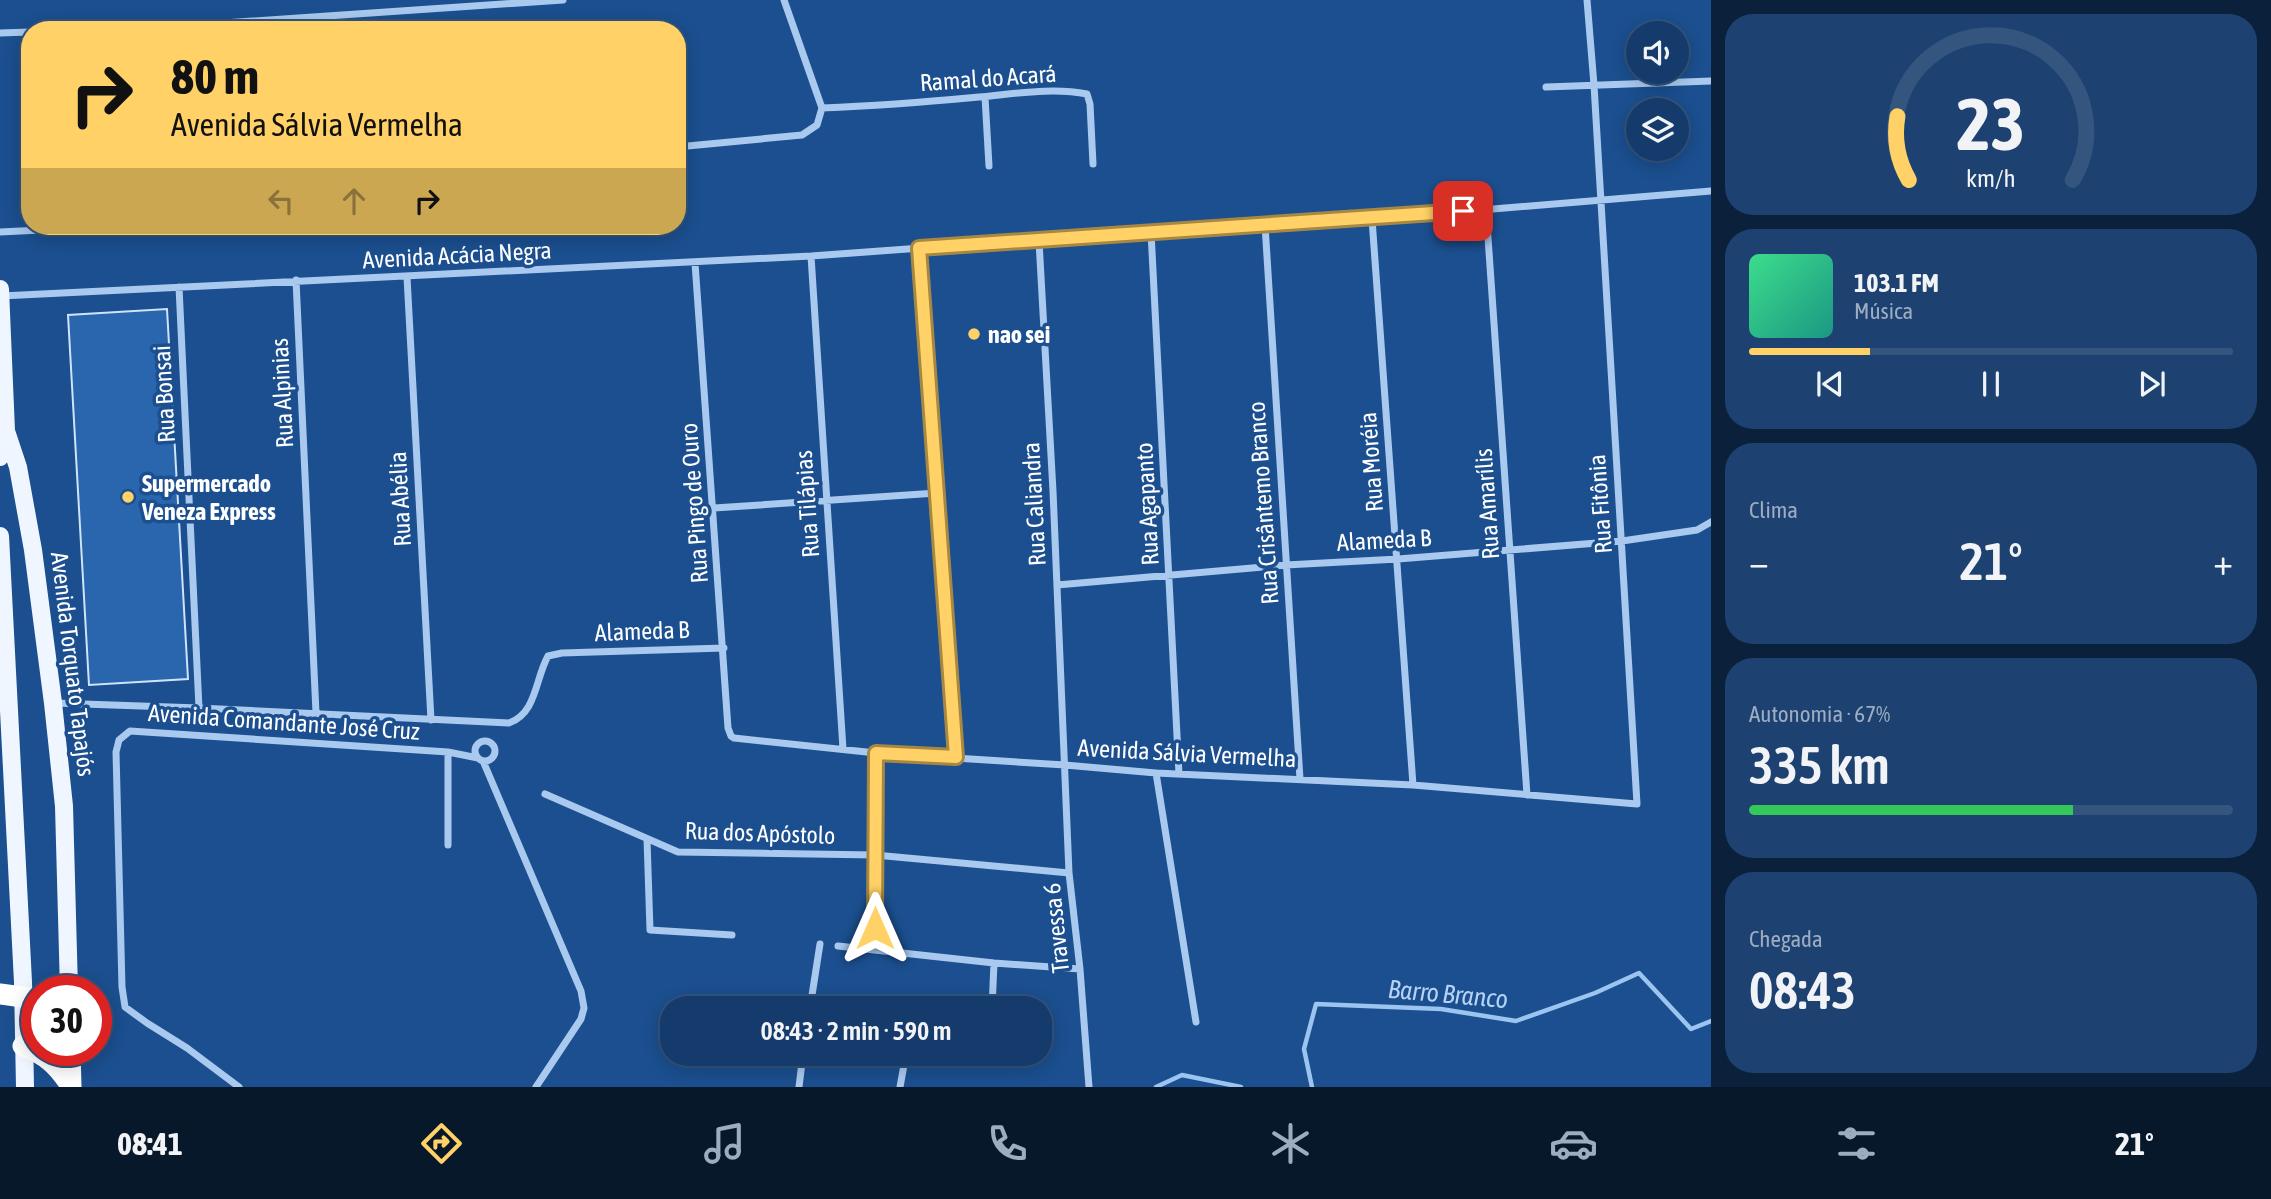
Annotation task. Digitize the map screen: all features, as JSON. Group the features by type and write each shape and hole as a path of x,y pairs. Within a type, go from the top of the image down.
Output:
{"highway":[{"path":"0,994 21,996"},
{"path":"56,1066 71,1086"},
{"path":"71,1066 71,1086"}],"main road":[{"name":"Avenida Torquato Tapajós","path":"0,289 6,431 0,457"},
{"name":"Avenida Torquato Tapajós","path":"6,431 19,467 53,703 64,806 69,975"},
{"path":"0,536 29,975"},
{"path":"24,1066 25,1087"}],"street":[{"path":"287,21 563,0"},
{"path":"686,146 802,135 817,125 822,108 784,0"},
{"name":"Rua Fitônia","path":"1587,0 1637,804"},
{"path":"0,33 21,32"},
{"path":"1546,87 1711,81"},
{"name":"Ramal do Acará","path":"822,108 1074,91 1087,94 1090,104 1093,164"},
{"path":"985,97 989,166"},
{"name":"Avenida Acácia Negra","path":"0,296 811,256 1372,219 1711,191"},
{"name":"Rua Amarílis","path":"1486,209 1527,795"},
{"name":"Rua Moréia","path":"1372,219 1413,785"},
{"name":"Rua Crisântemo Branco","path":"1265,225 1300,779"},
{"path":"0,232 21,231"},
{"name":"Rua Agapanto","path":"1151,232 1180,774"},
{"name":"Rua Caliandra","path":"1039,241 1065,765"},
{"path":"919,248 956,757"},
{"name":"Rua Tilápias","path":"811,256 843,749"},
{"name":"Rua Pingo de Ouro","path":"695,263 728,728 730,736 734,738"},
{"name":"Rua Abélia","path":"407,277 431,720"},
{"name":"Rua Alpinias","path":"296,280 316,713"},
{"name":"Rua Bonsai","path":"179,287 199,708"},
{"path":"714,508 937,493"},
{"name":"Alameda B","path":"1057,584 1622,541 1698,530 1711,522"},
{"name":"Alameda B","path":"431,720 495,724 520,719 529,708 541,668 548,656 562,653 724,648"},
{"path":"53,703 431,720"},
{"name":"Avenida Comandante José Cruz","path":"239,1087 125,1007 122,987 116,752 119,740 130,731 448,752 481,759 581,991 584,1008 581,1018 536,1087"},
{"name":"Avenida Sálvia Vermelha","path":"734,738 876,753 1156,773 1413,785 1637,804"},
{"path":"448,752 448,845"},
{"path":"875,949 876,753"},
{"name":"Travessa 6","path":"1065,765 1069,873 1089,1087"},
{"path":"1156,773 1196,1022"},
{"name":"Rua dos Apóstolo","path":"544,794 678,852 875,855 1069,873"},
{"path":"647,839 650,930 732,935"},
{"path":"812,996 820,944"},
{"path":"838,946 994,963 1080,969"},
{"path":"993,996 994,963"},
{"path":"799,1087 802,1066"},
{"path":"900,1087 904,1066"}],"building":[{"name":"Supermercado Veneza Express","path":"167,309 188,679 89,685 68,315"}],"waterway":[{"name":"Barro Branco","path":"1312,1087 1304,1049 1316,1004 1441,1009 1516,1021 1595,993 1639,973 1691,1029 1711,1021"},
{"name":"Barro Branco","path":"1156,1087 1182,1075 1241,1087"}],"place":[{"name":"nao sei","path":"974,334"},
{"name":"Supermercado Veneza Express","path":"128,497"}],"route":[{"path":"875,928 876,753 956,757 919,248 1463,211"}]}
